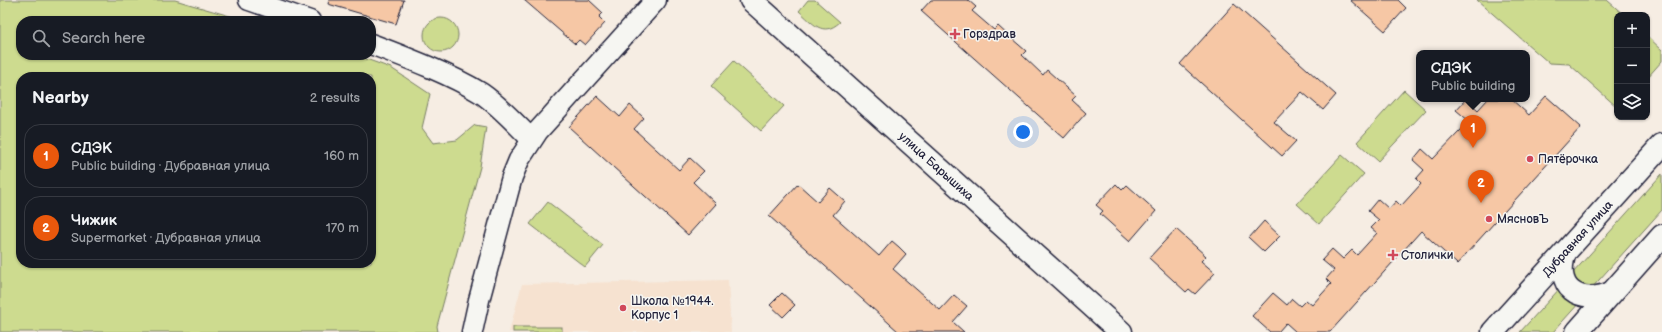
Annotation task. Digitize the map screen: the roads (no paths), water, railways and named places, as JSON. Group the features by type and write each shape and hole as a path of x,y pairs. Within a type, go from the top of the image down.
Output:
{"main road":[{"name":"улица Барышиха","path":"751,0 1121,332"},
{"name":"Дубравная улица","path":"1493,332 1662,145"},
{"path":"1577,332 1662,236"}],"street":[{"path":"249,0 295,16"},
{"path":"472,332 479,300 512,177 519,160 531,139 656,0"},
{"path":"376,46 453,78 481,94 501,109 531,139"},
{"path":"1567,250 1563,259 1563,274 1566,284 1575,294 1584,297 1596,297 1604,296 1613,291"}],"place":[{"name":"Горздрав","path":"955,34"},
{"name":"СДЭК","path":"1473,148"},
{"name":"Пятёрочка","path":"1530,159"},
{"name":"Чижик","path":"1481,203"},
{"name":"МясновЪ","path":"1489,219"},
{"name":"Столички","path":"1393,255"},
{"name":"Школа №1944. Корпус 1","path":"623,308"}]}
